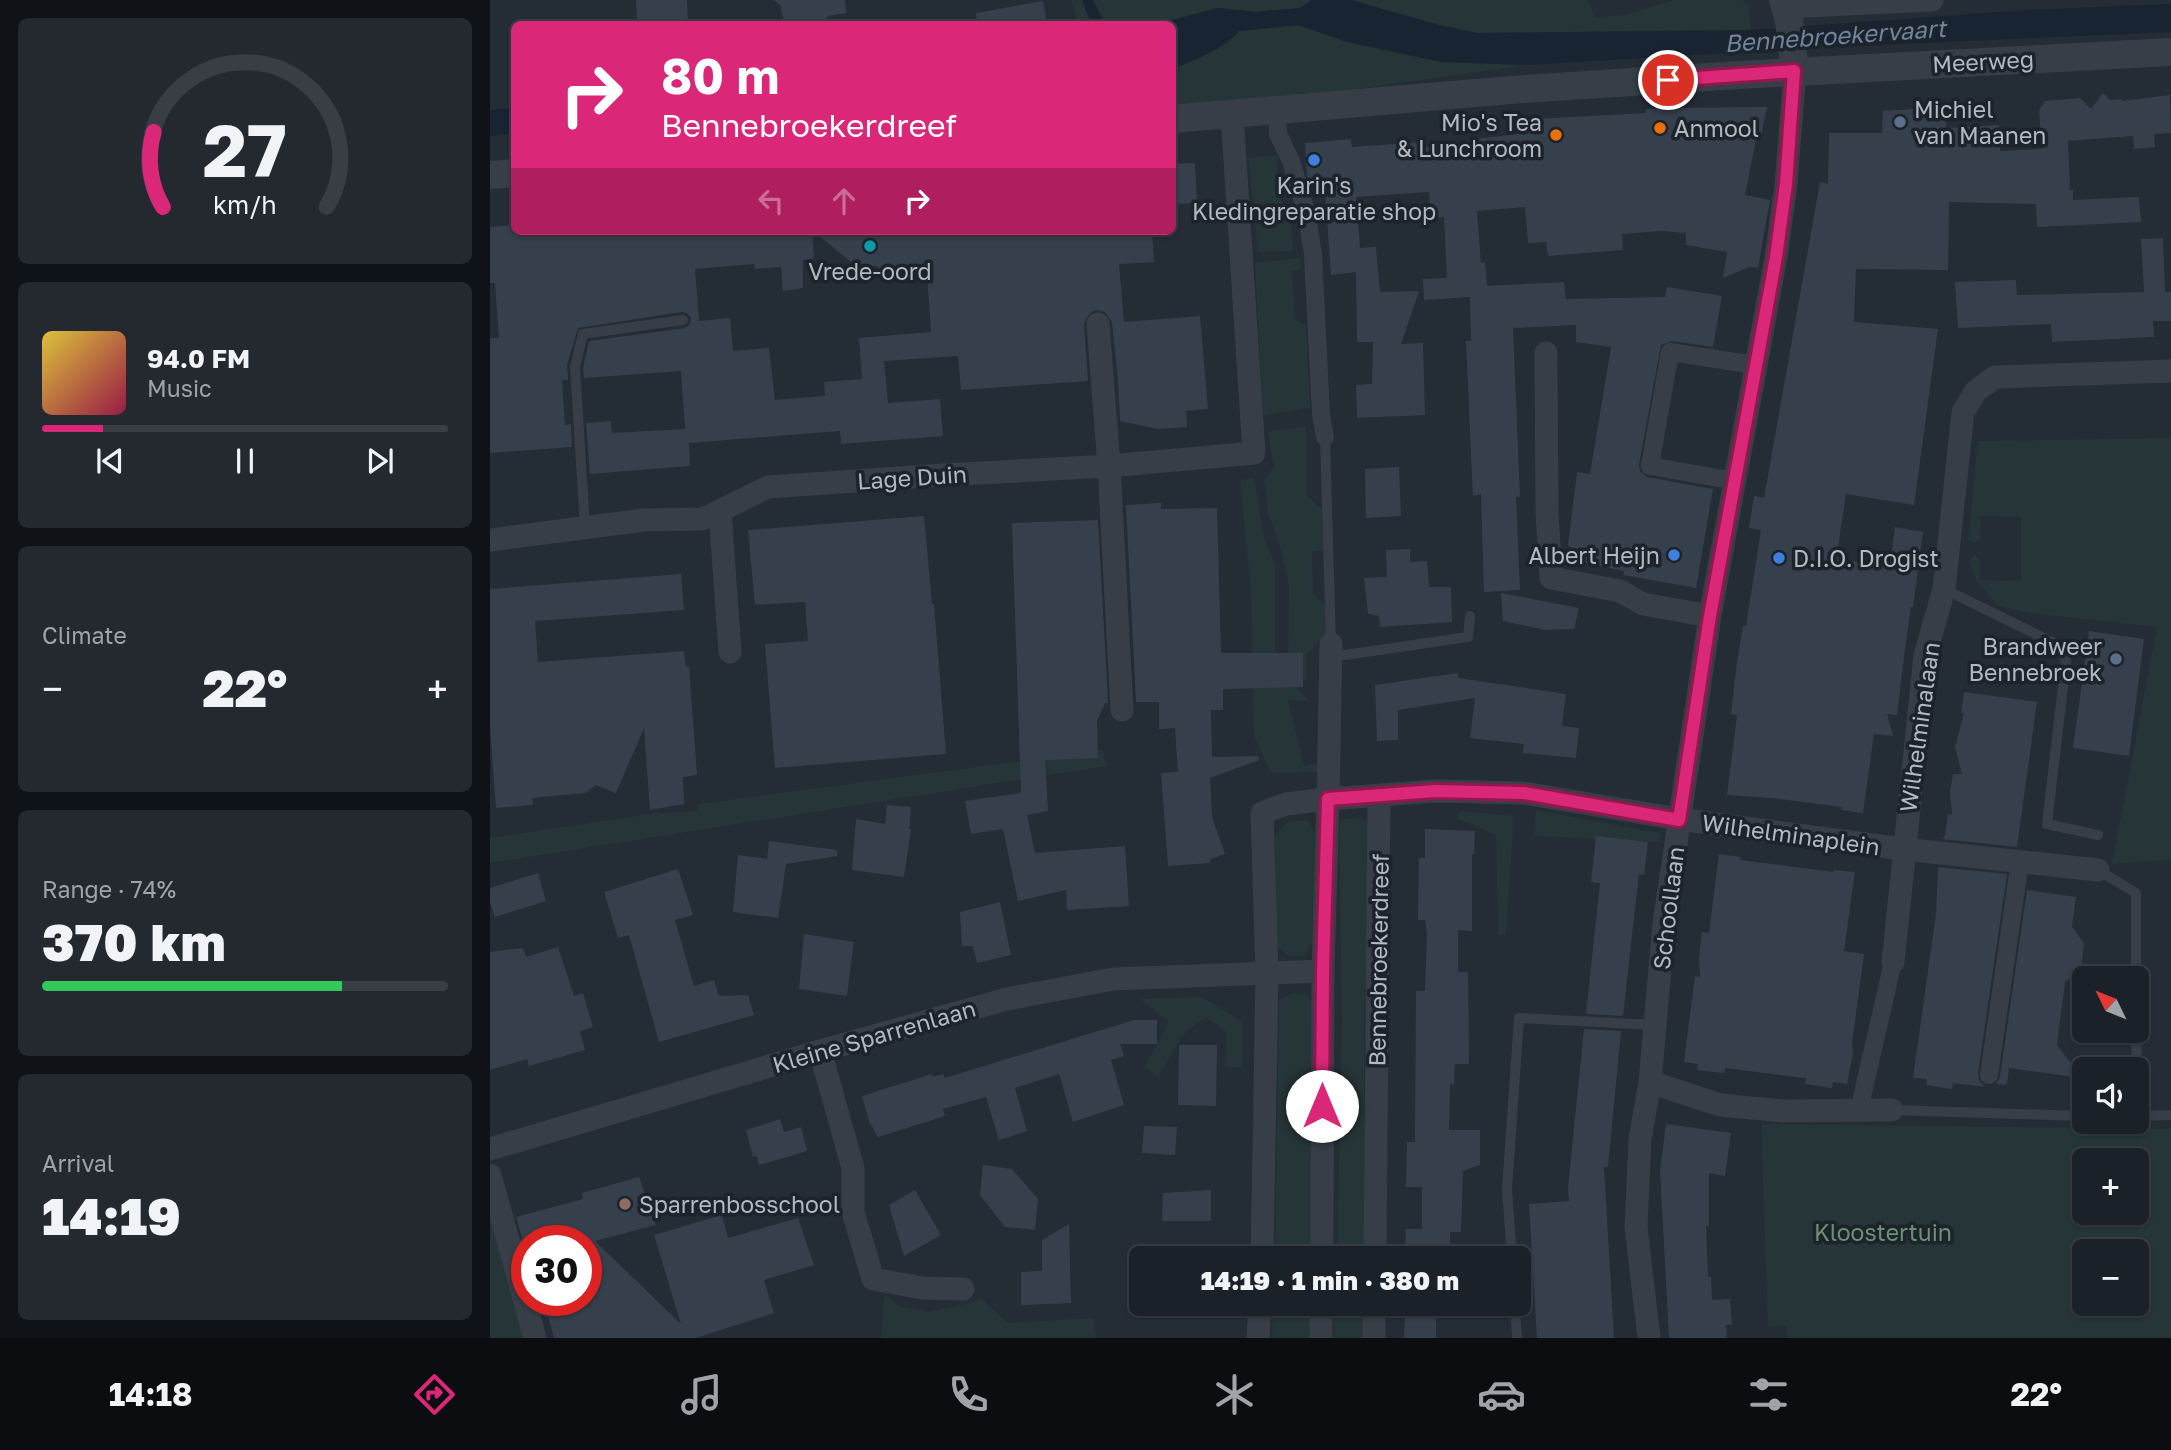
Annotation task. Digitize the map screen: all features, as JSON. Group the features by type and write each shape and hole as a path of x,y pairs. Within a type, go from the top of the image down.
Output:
{"street":[{"path":"1793,62 1785,9 1932,0"},
{"name":"Meerweg","path":"1176,119 1793,62 2171,52"},
{"name":"Schoollaan","path":"1649,1338 1636,1227 1640,1139 1650,1082 1664,923 1710,616 1776,257 1786,184 1793,62"},
{"path":"1277,110 1278,134 1306,211 1313,254 1321,414 1325,438"},
{"name":"Lage Duin","path":"490,540 644,520 703,519 768,487 943,474 1109,466 1254,453 1232,114"},
{"path":"490,175 511,173"},
{"path":"1098,324 1109,466 1122,710"},
{"path":"1735,481 1650,466 1670,352 1755,365"},
{"path":"1546,353 1550,578 1619,591 1643,604 1710,616"},
{"name":"Wilhelminalaan","path":"1862,1097 1893,961 1925,656 1944,589 1964,412 1976,391 1995,377 2171,371"},
{"path":"720,511 730,652"},
{"path":"1322,1246 1323,971 1331,650"},
{"name":"Wilhelminaplein","path":"1379,796 1435,791 1524,793 1679,820 1903,849"},
{"path":"1262,1246 1267,974 1262,813 1286,804 1379,796"},
{"name":"Bennebroekerdreef","path":"1375,1246 1379,796"},
{"path":"1903,849 2098,870"},
{"path":"1989,1075 2020,862"},
{"path":"1267,974 1323,971"},
{"name":"Kleine Sparrenlaan","path":"490,1149 820,1051 1007,999 1113,979 1267,974"},
{"path":"820,1051 853,1168 853,1212 873,1279 922,1288 963,1289"},
{"path":"1650,1082 1720,1105 1783,1111 1892,1110"},
{"path":"490,1175 535,1338"},
{"path":"1258,1338 1259,1316"},
{"path":"1321,1316 1321,1338"},
{"path":"1374,1316 1374,1338"}],"lane":[{"path":"586,527 575,367 583,334 683,320"},
{"path":"1325,438 1331,650 1468,637 1470,617"},
{"path":"1944,589 2054,643 2066,660 2047,824 2098,835"},
{"path":"2098,870 2136,894 2136,966"},
{"path":"1511,1246 1507,1189 1519,1018 1654,1025"},
{"path":"1892,1110 2072,1116"},
{"path":"2149,1116 2171,1115"},
{"path":"1516,1316 1517,1338"}],"green space":[{"path":"1071,0 1312,0 1300,8 1257,12 1218,8 1168,21 1077,21"},
{"path":"1349,0 1588,0 1595,17 1625,15 1674,0 1742,0 1749,7 1751,30 1477,33"},
{"path":"1299,25 1347,42 1442,62 1528,65 1285,99 1176,107 1176,68 1217,49 1239,31"},
{"path":"1277,155 1279,198 1291,213 1293,251 1258,252 1248,158"},
{"path":"1300,258 1302,269 1292,271 1295,319 1306,325 1310,408 1263,416 1255,263"},
{"path":"1306,426 1306,494 1322,510 1323,550 1312,552 1313,594 1325,605 1325,636 1306,655 1306,681 1295,672 1288,650 1289,585 1282,553 1268,513 1264,479 1274,467 1268,432"},
{"path":"2171,438 2171,860 2112,864 2157,627 2030,613 1998,606 1977,581 1969,561 1975,555 1980,560 1980,580 2021,581 2021,517 1981,516 1980,538 1976,543 1968,541 1978,441"},
{"path":"1254,478 1264,537 1275,565 1275,653 1279,670 1309,701 1288,700 1304,766 1320,763 1319,772 1271,773 1254,736 1251,593 1240,480"},
{"path":"1103,750 1106,766 490,863 490,838 656,813 698,811 698,804"},
{"path":"1536,810 1660,833 1659,842 1534,836"},
{"path":"1461,811 1514,816 1506,935 1498,935 1496,835 1456,818"},
{"path":"1358,817 1368,823 1364,1017 1364,1246 1337,1246 1342,1019 1340,820"},
{"path":"1307,820 1315,832 1315,938 1304,956 1288,956 1276,945 1275,835 1287,822"},
{"path":"1292,993 1306,994 1313,1004 1312,1246 1275,1246 1279,1000"},
{"path":"1202,997 1242,1021 1242,1068 1225,1066 1226,1032 1205,1017 1184,1034 1158,1076 1144,1068 1169,1022 1140,999"},
{"name":"Kloostertuin","path":"1761,1124 2072,1128 2072,1134 2149,1134 2149,1129 2171,1129 2171,1338 1788,1338 1786,1326 1768,1327"},
{"path":"490,1212 511,1288 511,1316 519,1316 525,1338 490,1338"},
{"path":"884,1294 898,1306 929,1312 977,1301 980,1297 1008,1323 1093,1318 1096,1338 881,1338"},
{"path":"1273,1316 1311,1316 1310,1338 1272,1338"},
{"path":"1335,1316 1364,1316 1363,1338 1334,1338"}],"water":[{"path":"1082,0 1093,0 1104,21 1090,21"},
{"name":"Bennebroekervaart","path":"1312,0 1351,0 1477,33 1751,30 2027,10 2171,4 2171,32 1830,47 1823,43 1741,52 1528,65 1442,62 1347,42 1299,25 1239,31 1217,49 1176,68 1176,21 1168,21 1218,8 1257,12 1300,8"},
{"path":"511,108 511,134 490,136 490,110"}],"building":[{"path":"636,0 687,0 688,21 637,21"},
{"path":"774,0 845,0 846,13 827,16 828,18 822,21 784,21 780,5"},
{"path":"1043,1 1046,21 977,21 976,13"},
{"path":"2103,93 2110,100 2122,101 2170,95 2171,133 2154,134 2155,147 2134,149 2133,136 2068,141 2070,190 2073,190 2073,200 2139,197 2141,222 2037,227 2036,204 1949,202 1948,270 1856,269 1854,322 1938,329 1914,505 1846,494 1836,560 1890,564 1895,527 1923,532 1897,715 1887,714 1893,736 1874,734 1863,813 1841,810 1842,807 1727,795 1737,715 1731,714 1737,662 1743,626 1746,626 1761,530 1749,528 1754,496 1764,498 1820,182 1828,184 1829,133 1882,133 1883,111 1945,107 1946,128 1999,125 2000,151 2042,149 2039,111 2045,101 2080,98 2091,109"},
{"path":"1767,107 1761,136 1757,135 1745,195 1770,200 1758,268 1749,267 1723,278 1727,252 1686,245 1686,233 1660,231 1622,234 1623,250 1548,256 1546,242 1528,243 1525,207 1477,211 1481,263 1485,262 1487,286 1564,282 1566,299 1665,297 1667,287 1722,296 1713,347 1672,341 1661,345 1639,464 1640,471 1647,477 1713,489 1696,588 1623,575 1624,571 1581,562 1568,545 1577,472 1590,474 1611,347 1576,342 1576,325 1513,328 1520,497 1516,497 1520,590 1484,592 1481,494 1473,496 1472,477 1466,341 1471,341 1470,297 1424,300 1423,279 1447,278 1444,217 1431,219 1429,192 1356,197 1360,248 1376,247 1380,292 1419,291 1401,344 1423,343 1425,415 1357,418 1356,385 1372,384 1373,342 1357,342 1356,272 1331,275 1325,190 1312,191 1307,175 1305,143 1351,139 1352,147 1425,142 1426,147 1518,134 1516,120 1646,113 1646,109"},
{"path":"1195,163 1197,203 1176,204 1176,164"},
{"path":"511,225 511,235 812,235 814,259 803,260 803,288 783,291 781,267 755,269 754,264 695,269 699,321 730,318 733,351 769,348 775,400 825,396 824,382 862,379 859,338 931,332 927,272 894,274 893,271 878,271 878,266 856,266 818,235 1152,235 1154,262 1119,264 1124,322 1200,316 1208,409 1186,411 1187,427 1158,429 1120,421 1112,322 1105,312 1096,310 1090,313 1084,324 1088,381 961,390 958,356 884,361 888,403 940,399 943,436 841,444 840,431 689,443 690,466 590,474 586,423 611,421 612,433 685,429 681,371 584,378 583,368 589,341 685,328 690,324 691,318 682,312 578,328 567,365 568,380 562,380 565,425 571,424 572,447 490,453 490,338 499,338 495,283 490,283 490,227"},
{"path":"2163,238 2165,292 2171,292 2171,321 2153,321 2154,337 2052,342 2051,324 1958,328 1955,282 2016,280 2017,295 2144,292 2141,239"},
{"path":"1399,467 1401,516 1366,518 1365,469"},
{"path":"1161,503 1161,509 1217,508 1221,653 1303,653 1303,687 1223,689 1223,710 1211,710 1212,757 1258,756 1259,760 1210,778 1212,817 1225,854 1210,859 1210,863 1168,866 1161,773 1178,772 1175,728 1159,729 1159,702 1136,702 1126,505"},
{"path":"924,516 946,754 775,768 765,644 808,641 805,602 755,605 748,530"},
{"path":"1098,520 1108,703 1105,703 1097,721 1098,758 1045,760 1048,811 1027,815 1035,853 1125,846 1129,906 1067,910 1066,890 1018,901 1003,829 971,834 965,801 1021,793 1012,523"},
{"path":"1410,549 1410,562 1427,561 1429,587 1451,587 1452,622 1380,627 1379,616 1368,614 1364,578 1387,577 1386,550"},
{"path":"681,574 684,610 535,621 538,662 684,651 686,667 689,666 697,775 683,777 684,804 650,810 644,728 616,793 596,785 585,793 532,798 533,805 496,808 490,727 490,589"},
{"path":"1501,593 1579,608 1574,629 1545,630 1503,621"},
{"path":"2089,631 2144,639 2129,756 2073,748"},
{"path":"1458,673 1458,678 1566,694 1562,726 1579,728 1576,758 1523,753 1524,744 1470,738 1475,698 1398,710 1398,740 1377,741 1375,685"},
{"path":"1964,692 2037,702 2017,847 1942,839 1945,836 1948,814 1952,815 1950,791 1953,774 1962,774 1955,747 1964,713 1961,713"},
{"path":"887,805 911,807 911,829 904,877 852,870 856,819 885,824"},
{"path":"1425,829 1475,831 1472,854 1472,931 1458,930 1458,972 1468,972 1469,1064 1455,1064 1454,1084 1450,1084 1449,1130 1480,1130 1480,1165 1463,1171 1461,1232 1450,1232 1450,1246 1405,1246 1406,1229 1422,1229 1422,1187 1406,1187 1407,1142 1415,1142 1416,991 1425,991 1427,934 1425,920 1418,920 1419,858 1425,858"},
{"path":"1596,836 1648,842 1644,875 1639,874 1623,1016 1586,1014 1600,883 1591,882"},
{"path":"769,841 837,850 837,856 786,864 778,918 733,912 738,855 767,859"},
{"path":"1719,854 1741,857 1740,860 1833,872 1855,872 1844,951 1864,954 1847,1084 1833,1082 1832,1088 1805,1084 1806,1078 1725,1068 1724,1073 1697,1070 1698,1064 1684,1062 1695,976 1700,977 1702,932 1709,933"},
{"path":"1938,867 2007,874 1978,1073 1979,1080 1985,1087 1953,1083 1952,1089 1926,1085 1927,1079 1913,1078 1936,914"},
{"path":"678,869 693,915 675,920 694,986 714,980 719,996 748,995 754,1015 659,1042 629,935 618,938 604,892"},
{"path":"538,873 546,901 495,917 490,902 490,888"},
{"path":"2027,890 2076,897 2072,927 2084,943 2081,966 2072,966 2072,976 2065,982 2057,1045 2072,1065 2072,1077 2009,1068 2007,1085 1996,1084 2000,1077"},
{"path":"1000,902 1011,955 977,963 973,946 962,946 960,912"},
{"path":"804,934 854,942 847,996 799,989"},
{"path":"558,947 574,996 583,993 593,1027 580,1031 585,1050 529,1066 527,1059 490,1070 490,952 523,948 526,957"},
{"path":"1134,1020 1157,1020 1157,1044 1120,1044 1124,1056 1111,1060 1124,1105 1073,1122 1059,1074 1015,1088 1027,1131 999,1140 986,1097 943,1109 945,1116 878,1137 869,1121 862,1096 932,1074 932,1077 943,1074 945,1078"},
{"path":"1584,1029 1621,1031 1608,1167 1604,1167 1614,1338 1537,1338 1529,1204 1569,1201 1568,1188"},
{"path":"1179,1045 1217,1045 1216,1106 1178,1105"},
{"path":"780,1119 784,1132 801,1127 807,1151 759,1165 757,1156 753,1157 746,1130"},
{"path":"1666,1124 1731,1133 1725,1176 1709,1173 1709,1226 1706,1226 1708,1277 1711,1277 1712,1300 1730,1299 1732,1325 1726,1325 1727,1338 1669,1338 1660,1170"},
{"path":"1144,1126 1177,1127 1175,1155 1142,1153"},
{"path":"983,1165 1012,1169 1038,1199 1035,1230 1005,1227 980,1195"},
{"path":"639,1177 656,1225 602,1239 602,1225 518,1225 516,1217 583,1199 582,1193"},
{"path":"915,1190 941,1235 904,1256 889,1205"},
{"path":"1211,1190 1211,1221 1162,1221 1163,1193"},
{"path":"722,1215 728,1238 798,1218 814,1265 764,1280 774,1313 696,1338 554,1338 548,1316 602,1316 602,1248 681,1324 654,1235"},
{"path":"1069,1224 1071,1303 1021,1305 1021,1272 1042,1271 1042,1240"},
{"path":"1405,1317 1436,1317 1436,1338 1404,1338"}],"place":[{"name":"Michiel van Maanen","path":"1900,122"},
{"name":"Anmool","path":"1660,128"},
{"name":"Mio's Tea & Lunchroom","path":"1556,135"},
{"name":"Karin's Kledingreparatie shop","path":"1314,160"},
{"name":"Vrede-oord","path":"870,246"},
{"name":"Albert Heijn","path":"1674,555"},
{"name":"D.I.O. Drogist","path":"1779,558"},
{"name":"Brandweer Bennebroek","path":"2116,659"},
{"name":"Sparrenbosschool","path":"625,1204"}],"route":[{"path":"1322,1106 1328,799 1435,791 1524,793 1679,820 1710,616 1776,257 1786,184 1794,71 1668,80"}]}
